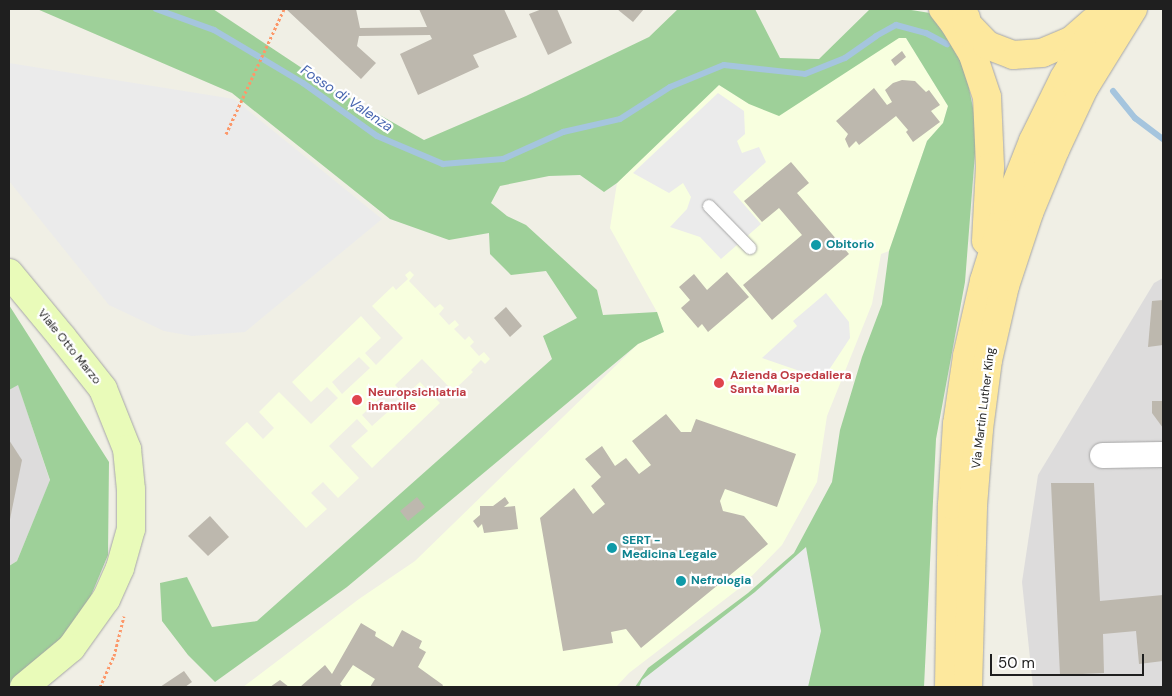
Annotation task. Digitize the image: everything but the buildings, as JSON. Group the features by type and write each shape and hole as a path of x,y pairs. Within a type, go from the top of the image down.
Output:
{"main road":[{"path":"943,9 954,23 973,55 987,98 990,167 984,281"},
{"path":"963,9 967,24 987,45 1013,55 1042,53 1072,40 1115,15"},
{"name":"Via Martin Luther King","path":"949,687 952,505 957,424 967,356 984,281 1007,207 1033,141 1064,78 1115,15"},
{"name":"Via Martin Luther King","path":"968,687 973,506 979,429 990,351 1005,286 1029,213 1115,15"}],"street":[{"name":"Viale Otto Marzo","path":"9,273 103,390 127,449 131,490 131,529 120,568 106,600 71,648 24,687"},
{"path":"1102,455 1163,454"}],"lane":[{"path":"708,206 750,248"}],"path":[{"path":"226,134 284,9"},
{"path":"100,687 114,656 126,610"}],"shaded area":[{"name":"Azienda Ospedaliera Santa Maria","path":"899,38 906,38 948,106 943,123 927,141 889,251 881,254 872,304 827,416 817,482 782,545 741,587 629,673 616,687 243,687 359,599 415,561 638,344 664,332 657,312 610,228 617,183 719,85 749,104"},
{"path":"9,63 234,99 382,219 245,332 192,336 164,331 109,305 9,181"},
{"path":"718,93 744,111 745,134 737,141 742,153 759,147 766,162 733,192 761,224 721,259 700,237 670,227 687,209 691,197 683,183 669,193 633,173"},
{"name":"Neuropsichiatria infantile","path":"410,271 414,275 409,281 435,308 440,304 444,308 439,314 449,325 455,320 459,325 454,329 465,340 469,336 474,342 470,346 479,356 484,352 490,359 485,364 481,360 471,370 473,372 453,391 422,359 395,385 405,396 420,382 440,403 372,468 351,446 368,431 357,419 329,446 359,478 338,498 323,482 311,493 327,509 306,528 225,443 247,422 263,439 274,428 259,412 279,392 311,424 338,398 327,387 311,402 292,382 361,316 381,338 365,353 376,365 403,338 372,306 393,286 396,290 408,279 405,275","holes":["359,357 370,368 342,394 332,382","389,389 400,401 372,426 362,415"]},
{"path":"1163,278 1163,687 1033,687 1022,582 1038,475 1154,283"},
{"path":"826,293 849,322 850,338 823,379 762,358 797,326 793,321"},
{"path":"18,384 50,481 17,561 9,566 9,390"},
{"path":"806,547 821,631 808,687 639,687 642,680 755,592"}],"green space":[{"path":"37,9 213,9 332,88 424,140 526,96 649,37 678,9 755,9 780,58 819,59 870,9 905,9 930,13 964,63 977,128 965,282 936,439 924,687 635,687 648,668 748,593 794,553 832,482 840,430 862,357 882,304 889,251 927,141 943,123 948,106 906,38 899,38 779,116 749,104 719,85 617,183 604,192 580,175 549,176 500,186 491,203 507,216 526,225 597,290 603,315 657,312 664,332 638,344 347,587 215,682 188,655 162,621 160,583 187,577 212,627 257,621 552,359 543,336 577,318 546,271 511,275 490,254 489,233 449,240 390,219 232,93"},
{"path":"9,305 109,462 108,555 75,634 9,684 9,566 17,561 50,480 18,385 9,390"}],"waterway":[{"name":"Fosso di Valenza","path":"156,9 214,30 303,83 377,136 443,164 503,159 563,132 620,119 670,87 724,65 805,74 845,58 876,36 896,25 926,33 947,44"},
{"name":"Fosso di Valenza","path":"1113,91 1135,118 1163,139"}],"place":[{"name":"Obitorio","path":"816,245"},
{"name":"Azienda Ospedaliera Santa Maria","path":"719,383"},
{"name":"Neuropsichiatria infantile","path":"357,400"},
{"name":"SERT - Medicina Legale","path":"612,548"},
{"name":"Nefrologia","path":"681,581"}]}
